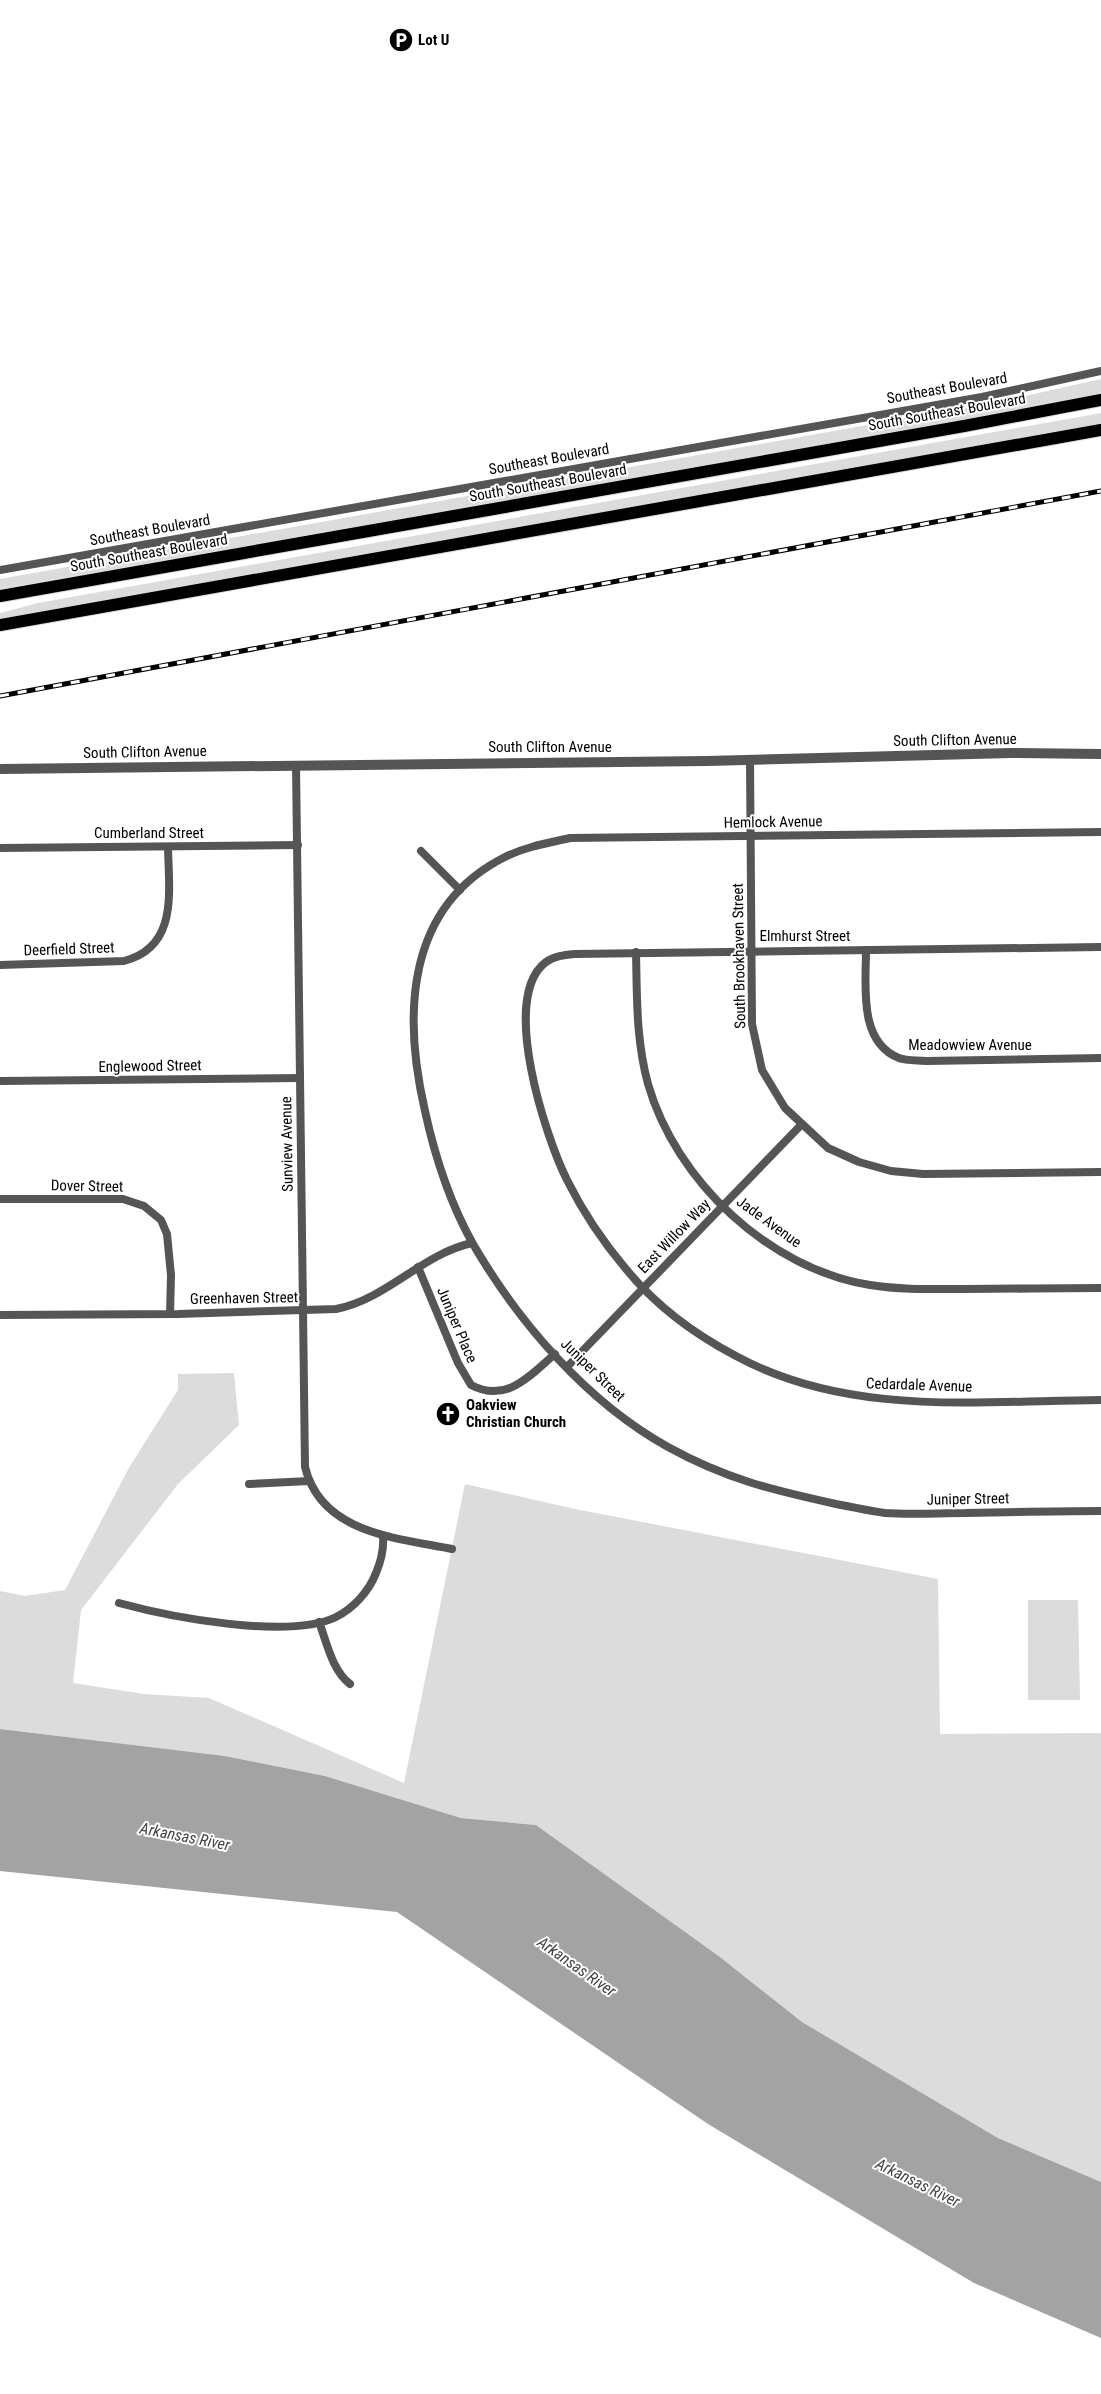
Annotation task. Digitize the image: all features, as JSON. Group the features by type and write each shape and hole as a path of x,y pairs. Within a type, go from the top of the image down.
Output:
{"main road":[{"name":"South Southeast Boulevard","path":"0,596 944,430 1101,400"},
{"path":"0,625 1101,430"}],"street":[{"name":"Southeast Boulevard","path":"0,570 982,397 1101,371"},
{"name":"South Clifton Avenue","path":"0,769 750,760 1011,753 1101,754"},
{"name":"South Brookhaven Street","path":"750,760 752,1024 760,1065 772,1090 801,1124 831,1149 866,1165 891,1171 923,1174 1101,1172"},
{"name":"Sunview Avenue","path":"296,765 305,1467 309,1481 321,1502 347,1521 383,1536 452,1549"},
{"name":"Hemlock Avenue","path":"460,890 486,868 503,857 529,848 570,838 1101,832"},
{"name":"Cumberland Street","path":"0,848 168,848 298,845"},
{"name":"Deerfield Street","path":"0,965 124,962 142,955 156,943 165,927 168,903 168,848"},
{"path":"421,851 460,890"},
{"name":"Juniper Street","path":"460,890 434,926 424,949 416,983 412,1021 417,1071 431,1138 451,1197 472,1243 497,1283 567,1367 608,1407 664,1445 722,1473 784,1493 852,1508 902,1514 1101,1511"},
{"name":"Elmhurst Street","path":"526,1021 528,991 534,976 546,962 568,955 752,950 1101,947"},
{"name":"Meadowview Avenue","path":"866,950 866,1003 871,1029 883,1047 891,1054 900,1058 926,1061 1101,1058"},
{"name":"Jade Avenue","path":"636,952 638,1033 652,1096 667,1130 682,1157 723,1206 746,1226 792,1258 836,1277 869,1285 914,1289 1101,1288"},
{"name":"Cedardale Avenue","path":"526,1021 537,1098 562,1170 594,1226 643,1288 686,1325 737,1357 763,1369 819,1389 893,1401 1101,1400"},
{"name":"Englewood Street","path":"0,1081 300,1078"},
{"name":"East Willow Way","path":"567,1367 801,1124"},
{"name":"Dover Street","path":"0,1199 123,1199 144,1206 161,1220 167,1234 171,1275 170,1314"},
{"name":"Greenhaven Street","path":"0,1314 170,1314 336,1309 359,1302 418,1267 472,1243"},
{"name":"Juniper Place","path":"418,1267 458,1363 471,1385 488,1390 515,1388 556,1354"},
{"path":"249,1484 309,1481"},
{"path":"119,1603 194,1619 285,1627 319,1622 345,1611 366,1592 378,1567 384,1546 383,1536"},
{"path":"319,1622 336,1667 342,1678 350,1684"}],"shaded area":[{"path":"1101,379 1101,394 904,431 0,589 0,579 1002,401"},
{"path":"1101,413 1101,424 0,619 0,613 38,603"},
{"path":"234,1373 239,1425 178,1484 81,1610 73,1683 144,1694 209,1698 404,1783 465,1484 575,1509 938,1579 940,1734 1101,1733 1101,2182 998,2138 802,2022 720,1957 536,1825 461,1818 325,1776 225,1756 0,1729 0,1591 25,1596 65,1590 130,1466 178,1390 178,1374"},
{"path":"1028,1600 1078,1600 1080,1700 1028,1700"}],"water":[{"name":"Arkansas River","path":"0,1729 225,1756 325,1776 461,1818 536,1825 720,1957 802,2022 998,2138 1101,2182 1101,2338 974,2283 708,2124 397,1912 0,1871"}],"railway":[{"path":"0,696 1101,491"}],"place":[{"name":"Lot U","path":"401,40"},
{"name":"Oakview Christian Church","path":"448,1414"}]}
